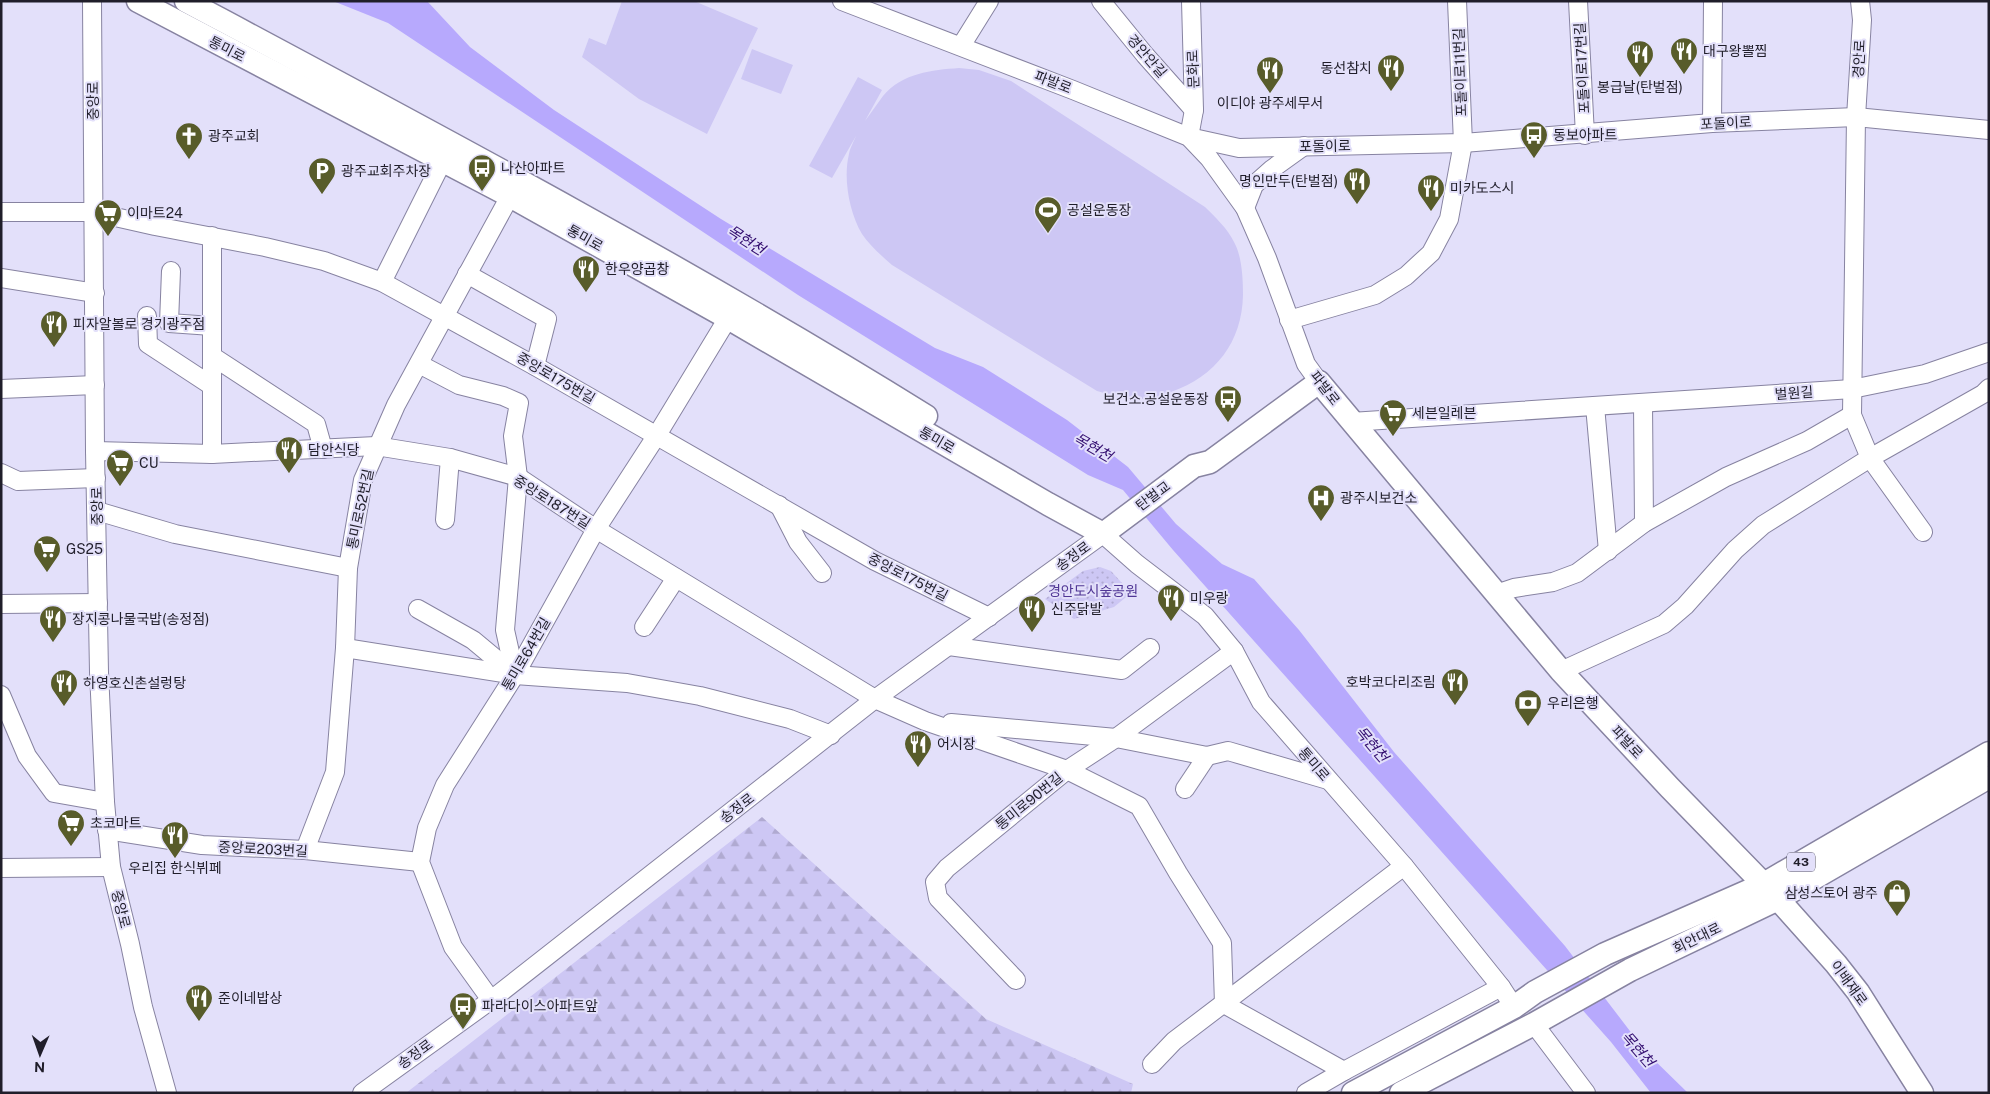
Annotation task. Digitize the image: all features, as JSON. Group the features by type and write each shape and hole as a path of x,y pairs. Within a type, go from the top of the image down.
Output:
{"main road":[{"name":"통미로","path":"138,1 510,196 728,318 1048,504 1108,530"},
{"name":"통미로","path":"186,1 490,164 839,362 1108,530"},
{"name":"탄벌교","path":"1108,530 1194,466 1210,462 1316,377"},
{"name":"파발로","path":"1316,377 1351,422 1438,522 1561,671 1770,892"},
{"name":"회안대로","path":"1514,1007 1536,992 1605,954 1770,892 1989,753"},
{"name":"회안대로","path":"1401,1093 1534,1024 1770,892 1989,776"},
{"name":"이배재로","path":"1770,892 1836,964 1858,992 1922,1093"},
{"name":"43","path":"1353,1093 1514,1007"}],"street":[{"name":"중앙로","path":"92,1 95,451 105,802 111,867 143,1007 167,1093"},
{"name":"파발로","path":"842,1 872,7 961,46 1188,137 1209,158 1245,208 1268,258 1306,364 1316,377"},
{"path":"961,46 989,1"},
{"name":"경안안길","path":"1101,1 1145,55 1194,110"},
{"name":"문화로","path":"1188,137 1194,110 1191,1"},
{"name":"포돌이로11번길","path":"1457,1 1463,143"},
{"name":"포돌이로17번길","path":"1578,1 1585,135"},
{"path":"1712,124 1713,1"},
{"name":"경안로","path":"1852,414 1856,117 1862,20 1860,1"},
{"name":"포돌이로","path":"1188,137 1239,148 1463,143 1712,124 1856,117 1989,130"},
{"path":"1289,320 1375,295 1406,276 1431,253 1448,219 1463,143"},
{"path":"1245,208 1254,185 1272,169 1304,146"},
{"path":"382,282 443,160"},
{"name":"통미로52번길","path":"305,850 335,772 345,648 348,568 363,480 376,446 510,196"},
{"name":"중앙로175번길","path":"1,212 93,212 324,261 382,282 657,435 875,561 990,617"},
{"path":"212,236 212,454"},
{"path":"171,271 169,323 212,326"},
{"path":"467,274 547,319 535,366"},
{"path":"1,278 95,293"},
{"path":"147,316 148,344 212,386"},
{"name":"통미로64번길","path":"420,862 427,828 445,785 515,675 596,529 657,435 728,318"},
{"name":"벌원길","path":"1351,422 1852,389 1924,374 1989,352"},
{"path":"212,356 316,424 323,448"},
{"path":"419,364 460,385 503,396 519,403 513,436 518,477 506,630 515,675"},
{"path":"1,389 95,385"},
{"path":"1561,671 1664,624 1685,606 1735,550 1763,525 1870,458 1984,394 1989,388"},
{"path":"1643,403 1644,523"},
{"path":"1595,406 1608,550"},
{"path":"1496,594 1514,588 1553,582 1577,573 1644,523 1726,477 1807,441 1852,414 1870,458 1923,532"},
{"name":"중앙로187번길","path":"95,451 212,454 376,446 450,458 518,477 596,529 875,699 925,721"},
{"path":"445,520 450,458"},
{"path":"1,473 18,481 96,478"},
{"path":"779,506 798,542 822,573"},
{"path":"97,511 175,534 348,568"},
{"name":"송정로","path":"362,1093 491,1000 875,699 1108,530"},
{"name":"통미로","path":"1108,530 1137,564 1205,616 1234,651 1260,702 1404,866 1501,987 1514,1007"},
{"path":"644,627 676,578"},
{"path":"1,604 98,603"},
{"path":"418,609 473,640 515,675"},
{"path":"949,646 1122,670 1150,648"},
{"path":"345,648 515,675 628,683 700,696 790,719 831,735"},
{"name":"통미로90번길","path":"1016,980 938,898 935,882 947,868 1067,770 1116,738 1234,651"},
{"path":"1,694 27,756 54,793 105,802"},
{"path":"925,721 1116,738 1207,756 1228,751 1328,780"},
{"path":"925,721 1067,770 1139,806 1222,943 1224,1004"},
{"path":"1185,789 1207,756"},
{"name":"중앙로203번길","path":"107,830 202,845 305,850 420,862"},
{"path":"420,862 453,947 491,1000"},
{"path":"1152,1064 1174,1040 1404,866"},
{"path":"1,868 111,867"},
{"path":"1306,1093 1501,987"},
{"path":"1224,1004 1344,1071"},
{"path":"1534,1024 1586,1093"}],"green space":[{"path":"622,1 694,1 758,28 707,134 639,99 582,57 589,38 606,45"},
{"path":"752,49 793,65 781,94 741,79"},
{"path":"959,68 979,70 1011,81 1205,207 1225,228 1237,248 1240,261 1243,289 1241,312 1238,328 1224,355 1201,377 1165,395 1147,399 1118,396 1097,391 892,265 872,247 857,225 848,195 847,163 850,149 856,136 832,178 809,166 858,77 882,90 865,121 883,96 899,82 918,74"},
{"name":"경안도시숲공원","path":"1100,567 1111,571 1131,593 1114,607 1074,619 1045,599 1083,571"},
{"path":"762,817 986,1019 1133,1084 1131,1093 406,1093"}],"water":[{"name":"목현천","path":"333,1 427,1 470,47 554,110 721,219 935,348 983,367 1067,420 1128,467 1176,524 1222,564 1254,579 1299,630 1394,752 1565,946 1646,1052 1688,1093 1651,1093 1611,1042 1173,550 1123,490 1088,475 798,295 388,23"}],"place":[{"name":"대구왕뽈찜","path":"1684,75"},
{"name":"봉급날(탄벌점)","path":"1640,78"},
{"name":"동선참치","path":"1391,92"},
{"name":"이디야 광주세무서","path":"1270,94"},
{"name":"동보아파트","path":"1534,159"},
{"name":"광주교회","path":"189,160"},
{"name":"나산아파트","path":"482,192"},
{"name":"광주교회주차장","path":"322,195"},
{"name":"명인만두(탄벌점)","path":"1357,205"},
{"name":"미카도스시","path":"1431,212"},
{"name":"공설운동장","path":"1048,234"},
{"name":"이마트24","path":"108,237"},
{"name":"한우양곱창","path":"586,293"},
{"name":"피자알볼로 경기광주점","path":"54,348"},
{"name":"보건소.공설운동장","path":"1228,423"},
{"name":"세븐일레븐","path":"1393,437"},
{"name":"담안식당","path":"289,474"},
{"name":"CU","path":"120,487"},
{"name":"광주시보건소","path":"1321,522"},
{"name":"GS25","path":"47,573"},
{"name":"미우랑","path":"1171,622"},
{"name":"신주닭발","path":"1032,633"},
{"name":"장지콩나물국밥(송정점)","path":"53,643"},
{"name":"호박코다리조림","path":"1455,706"},
{"name":"하영호신촌설렁탕","path":"64,707"},
{"name":"우리은행","path":"1528,727"},
{"name":"어시장","path":"918,768"},
{"name":"초코마트","path":"71,847"},
{"name":"우리집 한식뷔페","path":"175,859"},
{"name":"삼성스토어 광주","path":"1897,917"},
{"name":"준이네밥상","path":"199,1022"},
{"name":"파라다이스아파트앞","path":"463,1030"}]}
